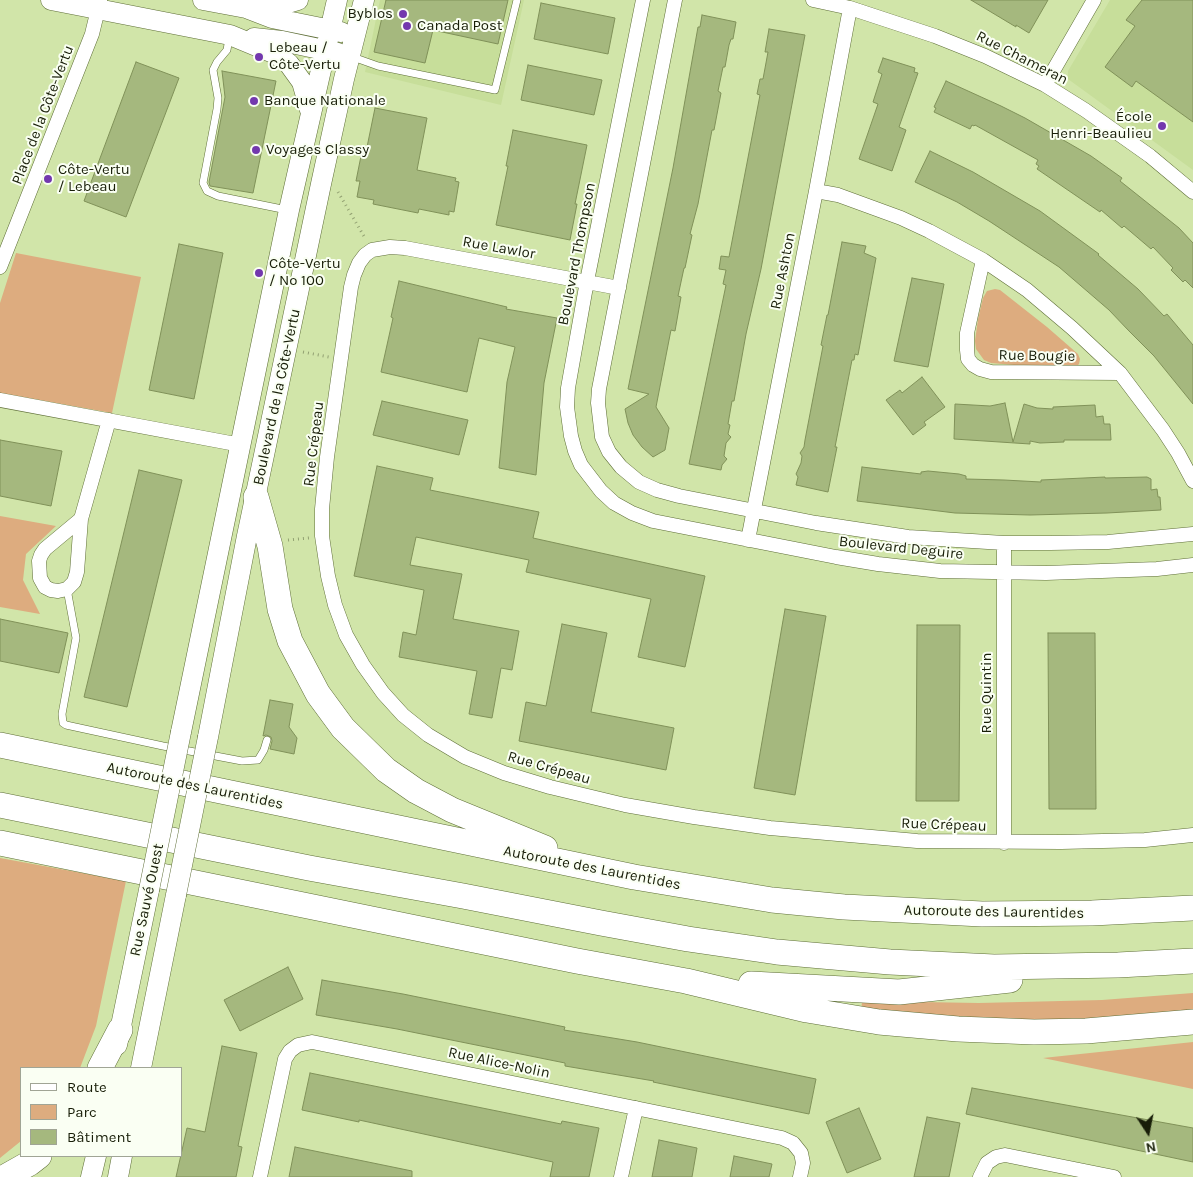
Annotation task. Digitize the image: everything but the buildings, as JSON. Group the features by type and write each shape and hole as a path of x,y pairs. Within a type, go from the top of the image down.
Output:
{"highway":[{"path":"256,497 270,546 280,609 290,640 318,694 343,728 386,770 434,801 603,871"},
{"name":"Autoroute des Laurentides","path":"0,745 603,871 729,894 844,907 950,913 1126,912 1193,908"},
{"path":"0,805 309,868 688,939 777,952 890,962 994,967 1110,966 1193,961"},
{"path":"0,843 577,961 686,981 807,1010 879,1022 1005,1032 1065,1032 1193,1022"},
{"path":"686,981 899,992 1193,961"},
{"path":"101,1067 120,1030"},
{"path":"5,1177 38,1157"}],"main road":[{"path":"51,0 99,5 122,14 230,35 282,41 350,56"},
{"path":"204,0 246,8 272,18 355,35"},
{"path":"246,8 275,7 298,0"},
{"name":"Boulevard de la Côte-Vertu","path":"181,732 289,210 337,0"},
{"name":"Boulevard de la Côte-Vertu","path":"208,737 321,184 364,0"},
{"path":"230,35 276,54 289,64 302,82 310,112"},
{"name":"Rue Sauvé Ouest","path":"114,1067 120,1030 181,732"},
{"name":"Rue Sauvé Ouest","path":"141,1067 208,737"},
{"path":"91,1177 96,1157"},
{"path":"118,1177 122,1157"}],"street":[{"name":"Boulevard Thompson","path":"614,503 601,491 581,465 571,436 566,407 587,281 643,0"},
{"path":"619,288 675,0"},
{"name":"Rue Chameran","path":"813,0 850,8 935,36 985,56 1045,85 1085,110 1150,156 1193,192"},
{"path":"1045,85 1094,0"},
{"name":"Place de la Côte-Vertu","path":"0,267 92,34 99,5"},
{"name":"Rue Ashton","path":"748,540 752,510 816,191 850,8"},
{"name":"Rue Bougie","path":"816,191 838,195 901,218 929,231 983,260 1027,290 1072,328 1120,373 1163,430 1193,480"},
{"name":"Rue Lawlor","path":"369,246 405,248 619,288"},
{"name":"Rue Crépeau","path":"369,246 366,255 359,263 351,287 327,457 322,510 322,536 330,586 346,635 363,665 383,693 403,715 428,735 465,757 550,787 625,805 770,828 917,841 1004,843 1145,840 1193,835"},
{"name":"Rue Bougie","path":"983,260 967,333 968,359 973,365 991,372 1120,373"},
{"name":"Boulevard Deguire","path":"619,288 599,388 598,403 602,437 609,452 621,467 639,482 657,490 863,532 908,537 1004,543 1108,542 1193,534"},
{"path":"0,400 241,445"},
{"path":"81,519 44,549 39,562 40,578 45,586 51,590 67,589 74,582 77,572 81,519 109,420"},
{"name":"Boulevard Deguire","path":"614,503 632,513 653,521 878,564 940,570 1004,573 1093,572 1158,569 1193,565"},
{"name":"Rue Quintin","path":"1004,543 1004,843"},
{"name":"Rue Alice-Nolin","path":"260,1177 285,1059 294,1048 307,1042 317,1042 787,1139 801,1153 800,1177"},
{"path":"621,1177 636,1108"},
{"path":"980,1177 984,1166 989,1161 1000,1156 1010,1156 1114,1177"}],"lane":[{"path":"350,56 378,66 495,90 517,0"},
{"path":"230,35 227,50 213,70 218,98 203,183 208,191 218,196 289,210"},
{"path":"67,589 76,638 62,719 66,725 163,746 251,762 258,760 264,750 266,740"}],"path":[{"path":"335,187 369,246"},
{"path":"300,351 326,357"},
{"path":"285,540 307,538"}],"shaded area":[{"path":"380,0 524,0 501,105 365,72"},
{"name":"École Henri-Beaulieu","path":"1110,0 1193,0 1193,170 1068,79 1068,71"}],"green space":[{"path":"16,253 141,277 112,413 0,393 0,303"},
{"path":"1000,290 1078,354 1079,364 1014,365 991,363 984,360 976,349 975,341 978,319 983,298 987,291"},
{"path":"0,516 56,526 26,554 23,580 40,614 0,607"},
{"path":"0,858 126,881 96,1026 80,1067 20,1067 20,1142 0,1158"},
{"path":"1193,993 1193,1017 1128,1023 861,1013 862,1001 979,1003 1102,1000"},
{"path":"1193,1042 1193,1089 1043,1058"}],"place":[{"name":"Byblos","path":"403,14"},
{"name":"Canada Post","path":"407,26"},
{"name":"Lebeau / Côte-Vertu","path":"259,57"},
{"name":"Banque Nationale","path":"254,101"},
{"name":"École Henri-Beaulieu","path":"1162,126"},
{"name":"Voyages Classy","path":"256,150"},
{"name":"Côte-Vertu / Lebeau","path":"48,179"},
{"name":"Côte-Vertu / No 100","path":"259,273"}]}
